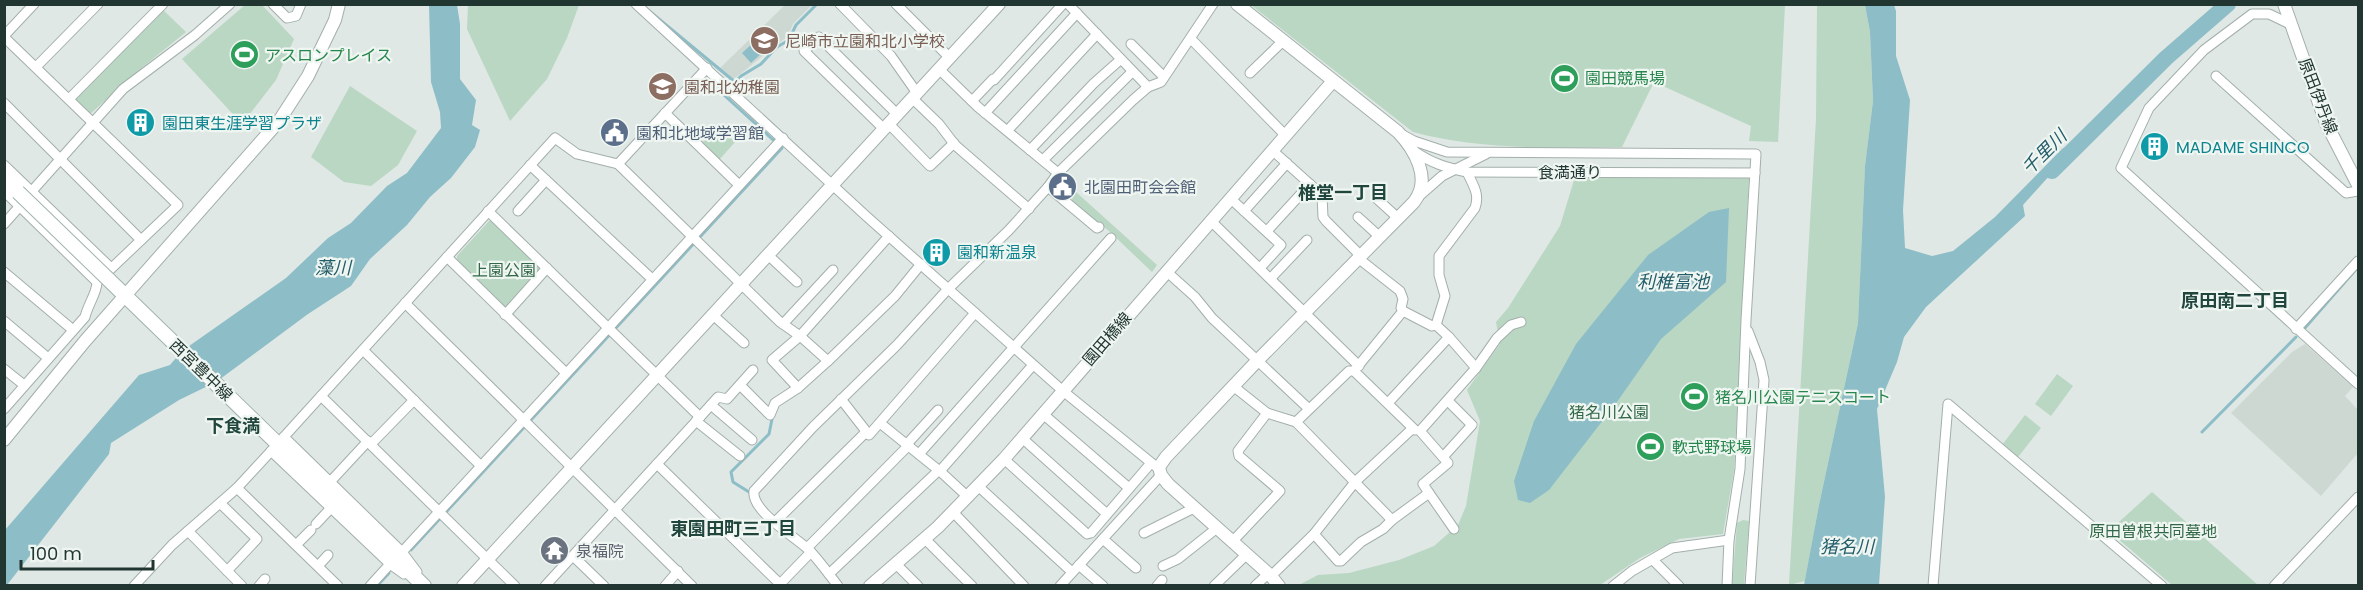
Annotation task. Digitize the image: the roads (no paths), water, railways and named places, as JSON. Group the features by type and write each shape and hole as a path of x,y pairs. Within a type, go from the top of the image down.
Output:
{"main road":[{"name":"西宮豊中線","path":"4,178 279,445 326,484 424,585"}],"street":[{"path":"36,68 98,4"},
{"path":"69,99 163,4"},
{"path":"273,4 287,18 296,15 301,4"},
{"path":"4,440 85,341 129,299 279,121 308,76 335,20 339,4"},
{"path":"636,4 730,88 779,142 832,185 1063,391 1157,469 1194,508 1273,578"},
{"path":"840,4 891,56 914,96 954,143 1029,208"},
{"path":"896,4 950,58"},
{"path":"463,585 999,4"},
{"path":"972,101 1066,4 1148,87"},
{"path":"838,585 809,550 761,509 754,496 754,491 1029,208 1058,173 1148,87 1161,82 1213,4"},
{"name":"食満通り","path":"1237,4 1398,132 1414,141 1446,152 1756,154 1755,173 1467,172 1425,159 1413,150 1398,132"},
{"name":"原田伊丹線","path":"2284,4 2326,123 2358,184"},
{"path":"4,409 85,317 88,304 105,276 178,205 4,36 31,5"},
{"path":"4,224 19,195 60,158 123,89 195,35 228,5"},
{"path":"986,113 1077,13"},
{"path":"2292,25 2269,14 2252,14 2204,50 2149,108 2121,168 2358,384"},
{"path":"1008,130 1097,34"},
{"path":"890,122 804,51 819,37 930,166 954,143"},
{"path":"1191,39 1285,135"},
{"path":"1250,73 1283,40"},
{"path":"1131,44 1164,77"},
{"path":"1030,150 1094,83 1120,60"},
{"path":"618,164 707,68"},
{"path":"939,69 972,101 1058,173"},
{"path":"1043,160 1132,72"},
{"path":"2216,76 2346,193 2358,191"},
{"name":"園田橋線","path":"870,585 953,512 1004,459 1333,81"},
{"path":"4,103 141,240"},
{"path":"665,113 739,185"},
{"path":"140,583 188,531 221,504 279,445 555,138 577,154 618,164 783,324 828,361"},
{"path":"402,552 441,514 481,466 526,422 566,373 611,330 652,279 696,239 739,185 779,142"},
{"path":"1272,150 1324,197 1323,217 1363,262 1400,291 1403,311 1432,326 1436,325 1476,368"},
{"path":"1413,150 1420,165 1422,183 1418,197"},
{"path":"1060,585 1102,539 1166,457 1418,197 1453,169 1488,153"},
{"path":"1244,211 1287,163"},
{"path":"4,165 19,195"},
{"path":"530,165 652,279"},
{"path":"1436,325 1445,296 1439,275 1438,256 1478,201 1478,195 1467,172"},
{"path":"1727,585 1729,540 1740,469 1755,173"},
{"path":"518,211 546,180"},
{"path":"1267,231 1310,184"},
{"path":"1048,187 1097,228 1099,227"},
{"path":"1230,198 1281,245 1260,268"},
{"path":"1376,198 1398,218"},
{"path":"488,211 611,330 698,419 740,456"},
{"path":"1358,217 1380,237"},
{"path":"1211,221 1305,312 1388,403 1443,456 1448,463 1423,484 1454,529"},
{"path":"798,388 772,360 800,336 889,236"},
{"path":"919,454 1111,238"},
{"path":"1271,279 1306,240"},
{"path":"768,255 797,282"},
{"path":"447,257 566,373"},
{"path":"2296,329 2358,261"},
{"path":"740,385 769,414 778,400 798,388 895,296 921,264"},
{"path":"505,315 547,268"},
{"path":"783,324 833,270"},
{"path":"1167,271 1195,297 1212,318 1309,409"},
{"path":"4,272 73,330"},
{"path":"405,303 692,585"},
{"path":"1296,422 1349,371 1356,369 1403,311"},
{"path":"841,399 865,433 869,435 975,313"},
{"path":"713,315 744,343"},
{"path":"1746,320 1764,380 1750,585"},
{"path":"4,321 48,358"},
{"path":"1256,585 1273,578 1314,534 1355,482 1448,400 1504,331 1511,325 1521,322"},
{"path":"1388,403 1449,337"},
{"path":"363,350 481,466"},
{"path":"829,574 939,471 1033,365"},
{"path":"4,369 24,385"},
{"path":"545,585 718,397 727,399 753,370"},
{"path":"1233,386 1267,413 1296,422 1336,460 1392,520"},
{"path":"321,396 514,585"},
{"path":"414,400 326,484 402,552 424,585"},
{"path":"1443,456 1472,424 1448,400"},
{"path":"1935,583 1948,404 2162,585"},
{"path":"711,405 752,440"},
{"path":"657,464 779,585 938,410"},
{"path":"1232,542 1280,491 1239,456 1238,452 1267,413"},
{"path":"1043,414 1130,488"},
{"path":"880,423 968,497"},
{"path":"775,522 865,433"},
{"path":"1022,438 1107,514"},
{"path":"279,445 331,508 390,564 424,585"},
{"path":"1004,459 1084,534 1091,533 1130,488 1157,469"},
{"path":"978,486 1072,572"},
{"path":"237,488 338,585"},
{"path":"1314,534 1338,561 1341,561 1361,542 1383,529 1429,493"},
{"path":"2274,585 2358,497"},
{"path":"221,504 257,539 227,571"},
{"path":"296,545 331,508"},
{"path":"1144,533 1194,508"},
{"path":"953,512 1024,585"},
{"path":"1163,566 1178,559 1217,528"},
{"path":"188,531 242,585"},
{"path":"925,538 972,585"},
{"path":"1102,539 1136,568"},
{"path":"1613,585 1672,548 1729,540"},
{"path":"1214,585 1247,554"},
{"path":"318,566 328,555"},
{"path":"573,556 604,585"},
{"path":"1653,560 1679,585"},
{"path":"370,585 390,564"},
{"path":"896,564 918,585"},
{"path":"1079,565 1099,584"},
{"path":"664,585 678,571"}],"water":[{"name":"藻川","path":"429,5 457,5 460,24 460,79 476,100 472,125 480,130 475,147 451,178 430,197 407,225 370,259 351,286 308,314 216,382 179,400 111,443 109,454 5,586 5,530 139,375 170,365 182,351 286,278 328,238 351,223 387,186 407,173 441,128 440,112 431,82"},
{"name":"猪名川","path":"1865,5 1894,5 1896,11 1896,56 1910,100 1903,210 1905,248 1932,256 1953,251 1995,217 2062,149 2088,133 2023,205 2025,216 1926,307 1904,337 1897,362 1877,409 1885,497 1879,585 1804,585 1858,323 1865,166 1873,101 1870,32"},
{"path":"766,31 775,41 751,63 742,53"},
{"name":"利椎富池","path":"1729,208 1726,282 1661,339 1617,402 1549,490 1530,503 1518,500 1514,481 1534,421 1576,344 1648,255 1709,212"}],"waterway":[{"path":"411,550 782,148 724,95 741,76 761,64 777,47 789,40 796,25 817,4"},
{"name":"千里川","path":"2052,171 2166,58 2228,4"},
{"path":"648,10 735,82"},
{"path":"2304,329 2358,267"},
{"path":"2202,432 2296,337"},
{"path":"749,492 733,482 731,472 769,434 772,419"},
{"path":"377,586 389,573"}],"place":[{"name":"尼崎市立園和北小学校","path":"764,41"},
{"name":"アスロンプレイス","path":"244,55"},
{"name":"園田競馬場","path":"1564,78"},
{"name":"園和北幼稚園","path":"663,87"},
{"name":"園田東生涯学習プラザ","path":"141,123"},
{"name":"園和北地域学習館","path":"615,133"},
{"name":"MADAME SHINCO","path":"2155,147"},
{"name":"北園田町会会館","path":"1063,187"},
{"name":"園和新温泉","path":"936,252"},
{"name":"猪名川公園テニスコート","path":"1694,397"},
{"name":"軟式野球場","path":"1651,447"},
{"name":"泉福院","path":"555,551"}],"district":[{"name":"椎堂一丁目","path":"1343,192"},
{"name":"原田南二丁目","path":"2235,300"},
{"name":"下食満","path":"233,425"},
{"name":"東園田町三丁目","path":"733,528"}],"park label":[{"name":"上園公園","path":"504,270"},
{"name":"猪名川公園","path":"1609,412"},
{"name":"原田曽根共同墓地","path":"2153,531"}]}
